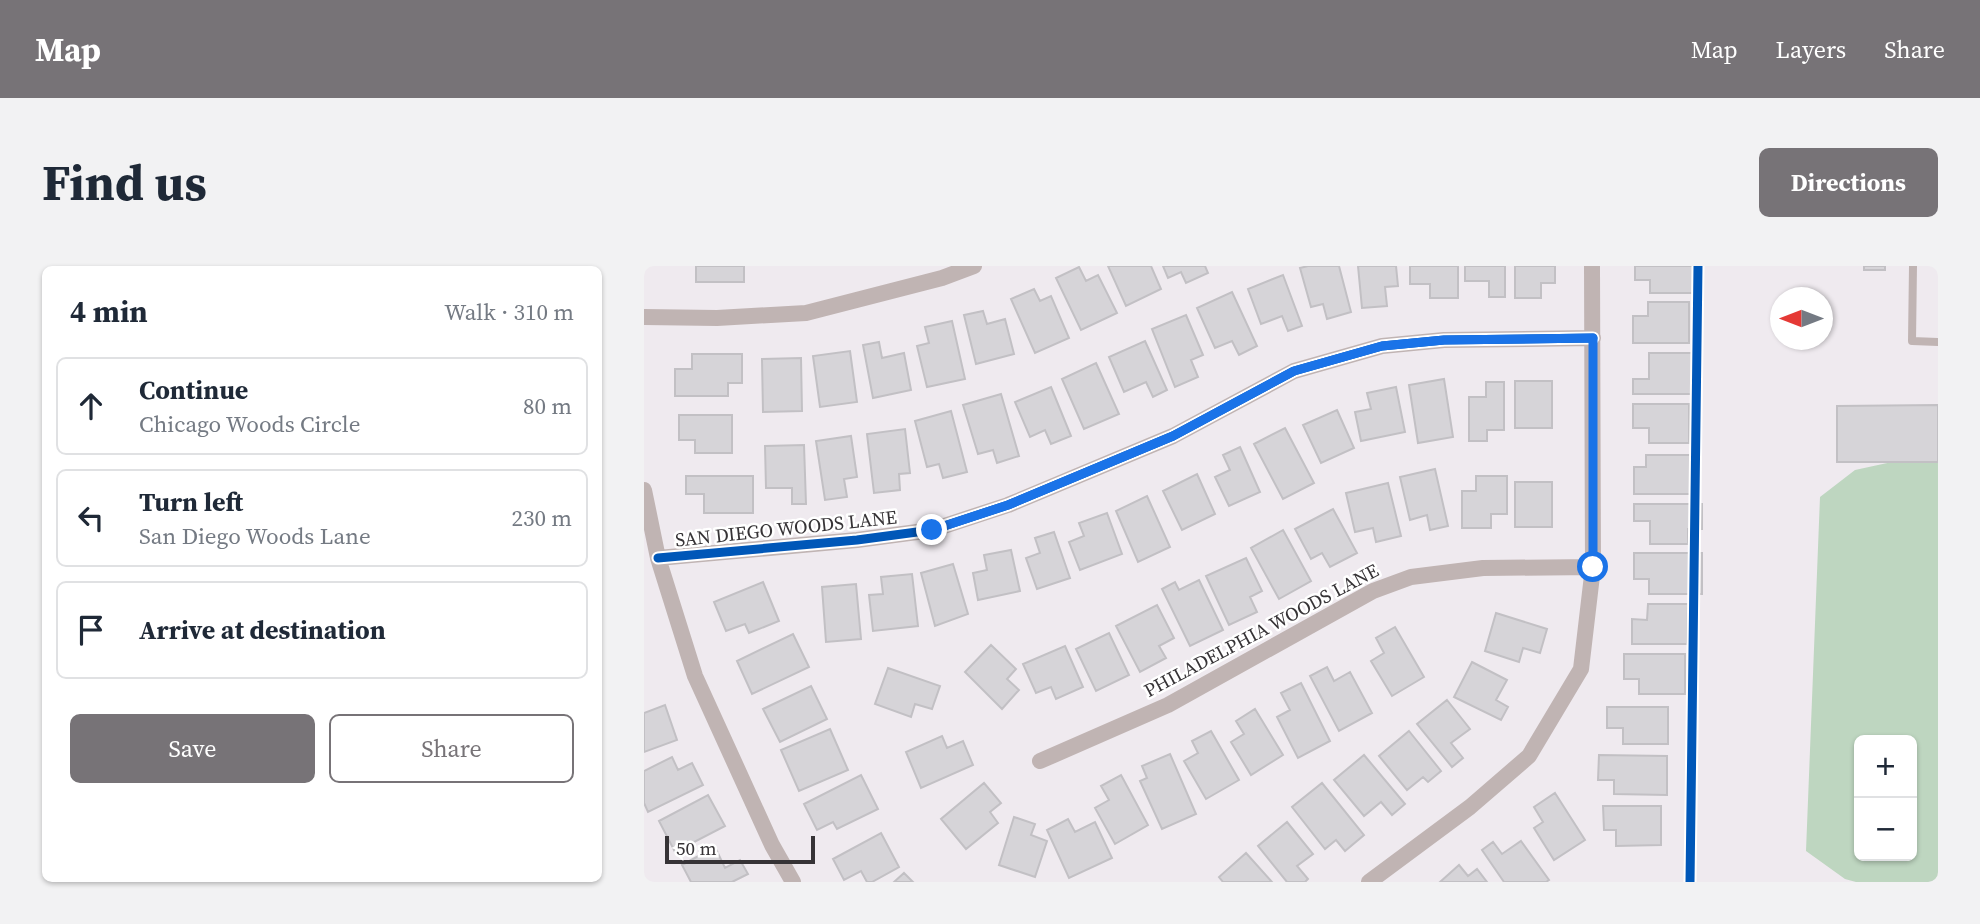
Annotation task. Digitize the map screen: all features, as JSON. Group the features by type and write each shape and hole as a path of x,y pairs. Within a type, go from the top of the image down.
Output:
{"street":[{"path":"644,317 717,318 806,313 942,278 974,266"},
{"path":"1369,882 1470,807 1529,755 1581,669 1593,567 1592,266"},
{"name":"SAN DIEGO WOODS LANE","path":"658,558 857,540 932,530 1008,505 1173,436 1294,371 1382,346 1444,340 1593,338"},
{"path":"644,490 658,558 695,676 772,845 793,882"},
{"name":"PHILADELPHIA WOODS LANE","path":"1040,761 1168,705 1373,592 1411,577 1483,568 1593,567"}],"lane":[{"path":"1913,266 1912,341 1938,342"}],"green space":[{"path":"1938,452 1938,882 1856,882 1845,879 1806,851 1820,497 1855,470"}],"building":[{"path":"696,266 744,266 744,282 696,282"},
{"path":"1108,266 1151,266 1161,289 1126,306"},
{"path":"1163,266 1205,266 1208,273 1186,283 1181,272 1168,278"},
{"path":"1339,266 1351,312 1327,319 1323,304 1311,307 1300,268"},
{"path":"1358,266 1396,266 1398,286 1385,287 1387,306 1362,308"},
{"path":"1410,266 1458,266 1458,298 1430,298 1430,284 1410,284"},
{"path":"1465,266 1505,266 1505,297 1489,297 1489,281 1465,281"},
{"path":"1515,266 1555,266 1555,283 1541,283 1541,298 1515,298"},
{"path":"1635,266 1696,266 1696,293 1650,293 1650,280 1635,280"},
{"path":"1864,266 1885,266 1885,270 1864,270"},
{"path":"1079,267 1086,281 1098,275 1117,313 1081,330 1056,278"},
{"path":"1283,275 1302,326 1288,331 1282,316 1261,324 1248,289"},
{"path":"1034,289 1040,301 1051,296 1069,338 1035,353 1011,299"},
{"path":"1232,292 1257,346 1239,355 1232,341 1215,348 1197,308"},
{"path":"1648,302 1689,302 1689,343 1633,343 1633,316 1648,316"},
{"path":"983,311 987,324 1005,319 1014,354 976,364 964,315"},
{"path":"1186,315 1203,355 1191,360 1198,377 1175,387 1152,329"},
{"path":"952,321 965,379 927,387 917,346 929,343 925,327"},
{"path":"1145,341 1167,390 1153,397 1146,382 1124,392 1109,357"},
{"path":"879,342 882,358 904,353 911,390 873,398 863,345"},
{"path":"850,351 857,402 820,407 813,356"},
{"path":"1649,353 1697,353 1697,394 1633,394 1633,379 1649,379"},
{"path":"692,354 742,354 742,383 728,383 728,396 675,396 675,369 692,369"},
{"path":"801,358 802,411 763,412 762,359"},
{"path":"1096,363 1119,414 1084,429 1062,379"},
{"path":"1444,379 1453,437 1418,443 1409,385"},
{"path":"1515,381 1552,381 1552,428 1515,428"},
{"path":"1486,382 1504,382 1504,430 1487,430 1487,441 1469,441 1469,397 1486,397"},
{"path":"1051,387 1071,436 1051,444 1045,430 1030,437 1015,402"},
{"path":"1396,387 1405,432 1361,441 1355,412 1371,409 1367,393"},
{"path":"1001,394 1019,456 997,463 993,450 978,454 963,405"},
{"path":"1633,404 1689,404 1689,443 1649,443 1649,428 1633,428"},
{"path":"1938,405 1938,462 1837,462 1837,406"},
{"path":"1337,410 1354,448 1321,463 1303,425"},
{"path":"951,411 967,472 943,478 939,464 927,467 915,421"},
{"path":"679,415 732,415 732,453 695,453 695,440 679,440"},
{"path":"1285,428 1314,483 1283,499 1254,444"},
{"path":"905,429 910,473 899,474 900,490 874,493 867,434"},
{"path":"851,436 857,477 844,479 847,497 825,500 816,441"},
{"path":"804,445 806,504 792,504 792,488 766,488 765,446"},
{"path":"1240,447 1260,492 1229,506 1215,477 1230,470 1223,455"},
{"path":"1646,455 1690,455 1690,494 1634,494 1634,467 1646,467"},
{"path":"1435,469 1448,526 1430,530 1427,515 1410,520 1400,477"},
{"path":"1197,474 1215,514 1182,530 1163,491"},
{"path":"686,476 753,476 753,513 704,513 704,494 686,494"},
{"path":"1476,476 1507,476 1507,514 1491,514 1491,528 1462,528 1462,491 1476,491"},
{"path":"1515,482 1552,482 1552,527 1515,527"},
{"path":"1388,483 1401,536 1376,542 1373,528 1355,532 1346,493"},
{"path":"1147,496 1170,547 1138,562 1116,511"},
{"path":"1634,504 1702,504 1702,529 1688,529 1688,544 1650,544 1650,521 1634,521"},
{"path":"1333,509 1357,553 1330,567 1322,553 1311,559 1295,529"},
{"path":"1107,513 1122,554 1080,570 1069,542 1084,536 1079,523"},
{"path":"1283,530 1311,581 1279,599 1251,548"},
{"path":"1054,532 1070,578 1037,589 1026,558 1040,553 1035,538"},
{"path":"1011,550 1020,591 978,600 973,573 987,570 984,555"},
{"path":"1634,553 1702,553 1702,594 1649,594 1649,579 1634,579"},
{"path":"1246,558 1262,591 1250,597 1257,612 1229,625 1206,576"},
{"path":"953,564 968,614 935,626 921,573"},
{"path":"912,574 918,626 873,631 869,595 883,594 881,577"},
{"path":"1199,580 1223,630 1190,646 1162,589 1175,582 1179,590"},
{"path":"763,582 779,621 749,633 745,624 726,631 714,602"},
{"path":"856,584 861,639 826,642 822,587"},
{"path":"1648,604 1688,604 1687,644 1632,644 1632,619 1647,620"},
{"path":"1157,605 1174,638 1159,646 1166,658 1140,672 1116,626"},
{"path":"1496,613 1547,629 1540,653 1523,648 1519,662 1485,651"},
{"path":"1395,627 1424,677 1392,696 1371,661 1384,653 1376,638"},
{"path":"1109,633 1129,675 1096,691 1076,649"},
{"path":"793,634 809,667 752,694 737,661"},
{"path":"991,645 1016,669 1007,679 1019,690 1002,709 965,672"},
{"path":"1065,646 1083,687 1056,699 1051,687 1036,693 1023,664"},
{"path":"1624,654 1685,654 1685,694 1639,694 1639,679 1624,679"},
{"path":"1472,662 1507,680 1496,700 1508,707 1501,720 1454,697"},
{"path":"1327,667 1334,681 1350,672 1372,713 1339,731 1310,676"},
{"path":"888,668 940,686 932,709 915,704 911,717 875,704"},
{"path":"1301,683 1330,741 1298,758 1277,717 1290,710 1281,693"},
{"path":"811,686 827,719 780,742 763,709"},
{"path":"1447,700 1470,729 1451,743 1463,758 1452,767 1417,724"},
{"path":"665,705 677,740 644,752 644,713"},
{"path":"1607,707 1668,707 1668,744 1623,744 1623,728 1607,728"},
{"path":"1255,709 1283,755 1251,775 1231,742 1244,734 1236,721"},
{"path":"830,729 848,770 799,791 781,750"},
{"path":"1211,731 1239,780 1206,799 1184,761 1198,753 1192,741"},
{"path":"1409,731 1441,771 1428,782 1423,777 1407,790 1379,756"},
{"path":"942,736 947,748 963,741 973,765 921,788 906,752"},
{"path":"1170,754 1196,814 1162,829 1140,781 1147,778 1142,766"},
{"path":"1364,755 1405,804 1392,815 1381,802 1364,816 1334,780"},
{"path":"1599,755 1667,756 1667,795 1614,794 1614,780 1598,780"},
{"path":"672,757 678,770 692,763 703,785 648,812 644,803 644,771"},
{"path":"861,775 878,809 837,829 833,822 817,830 804,804"},
{"path":"1121,775 1148,825 1115,844 1095,808 1109,800 1101,786"},
{"path":"984,783 1001,803 990,812 998,823 966,849 941,819"},
{"path":"1322,783 1364,835 1345,851 1336,840 1325,849 1292,807"},
{"path":"1555,793 1585,840 1554,860 1534,828 1543,822 1534,807"},
{"path":"708,795 725,826 675,852 659,821"},
{"path":"1603,806 1661,806 1661,845 1616,846 1616,830 1604,830"},
{"path":"1014,817 1035,824 1031,835 1047,841 1035,877 999,865"},
{"path":"1068,819 1075,832 1095,822 1112,858 1069,878 1047,830"},
{"path":"1287,822 1313,854 1297,866 1308,879 1305,882 1287,882 1258,846"},
{"path":"881,833 899,867 872,882 867,882 861,871 844,880 833,859"},
{"path":"1521,841 1549,880 1546,882 1504,882 1482,850 1493,842 1502,854"},
{"path":"715,847 725,868 740,860 748,874 732,882 691,882 682,865"},
{"path":"1246,853 1272,882 1223,882 1219,877"},
{"path":"1459,865 1468,876 1477,869 1487,882 1440,882"},
{"path":"904,873 913,882 894,882"}],"cycle path":[{"path":"1690,882 1698,266"},
{"path":"658,558 857,540 932,530 1008,505 1173,436 1294,371 1382,346 1444,340 1593,338"}],"route":[{"path":"932,530 1008,505 1173,436 1294,371 1382,346 1444,340 1593,338 1593,567"}]}
